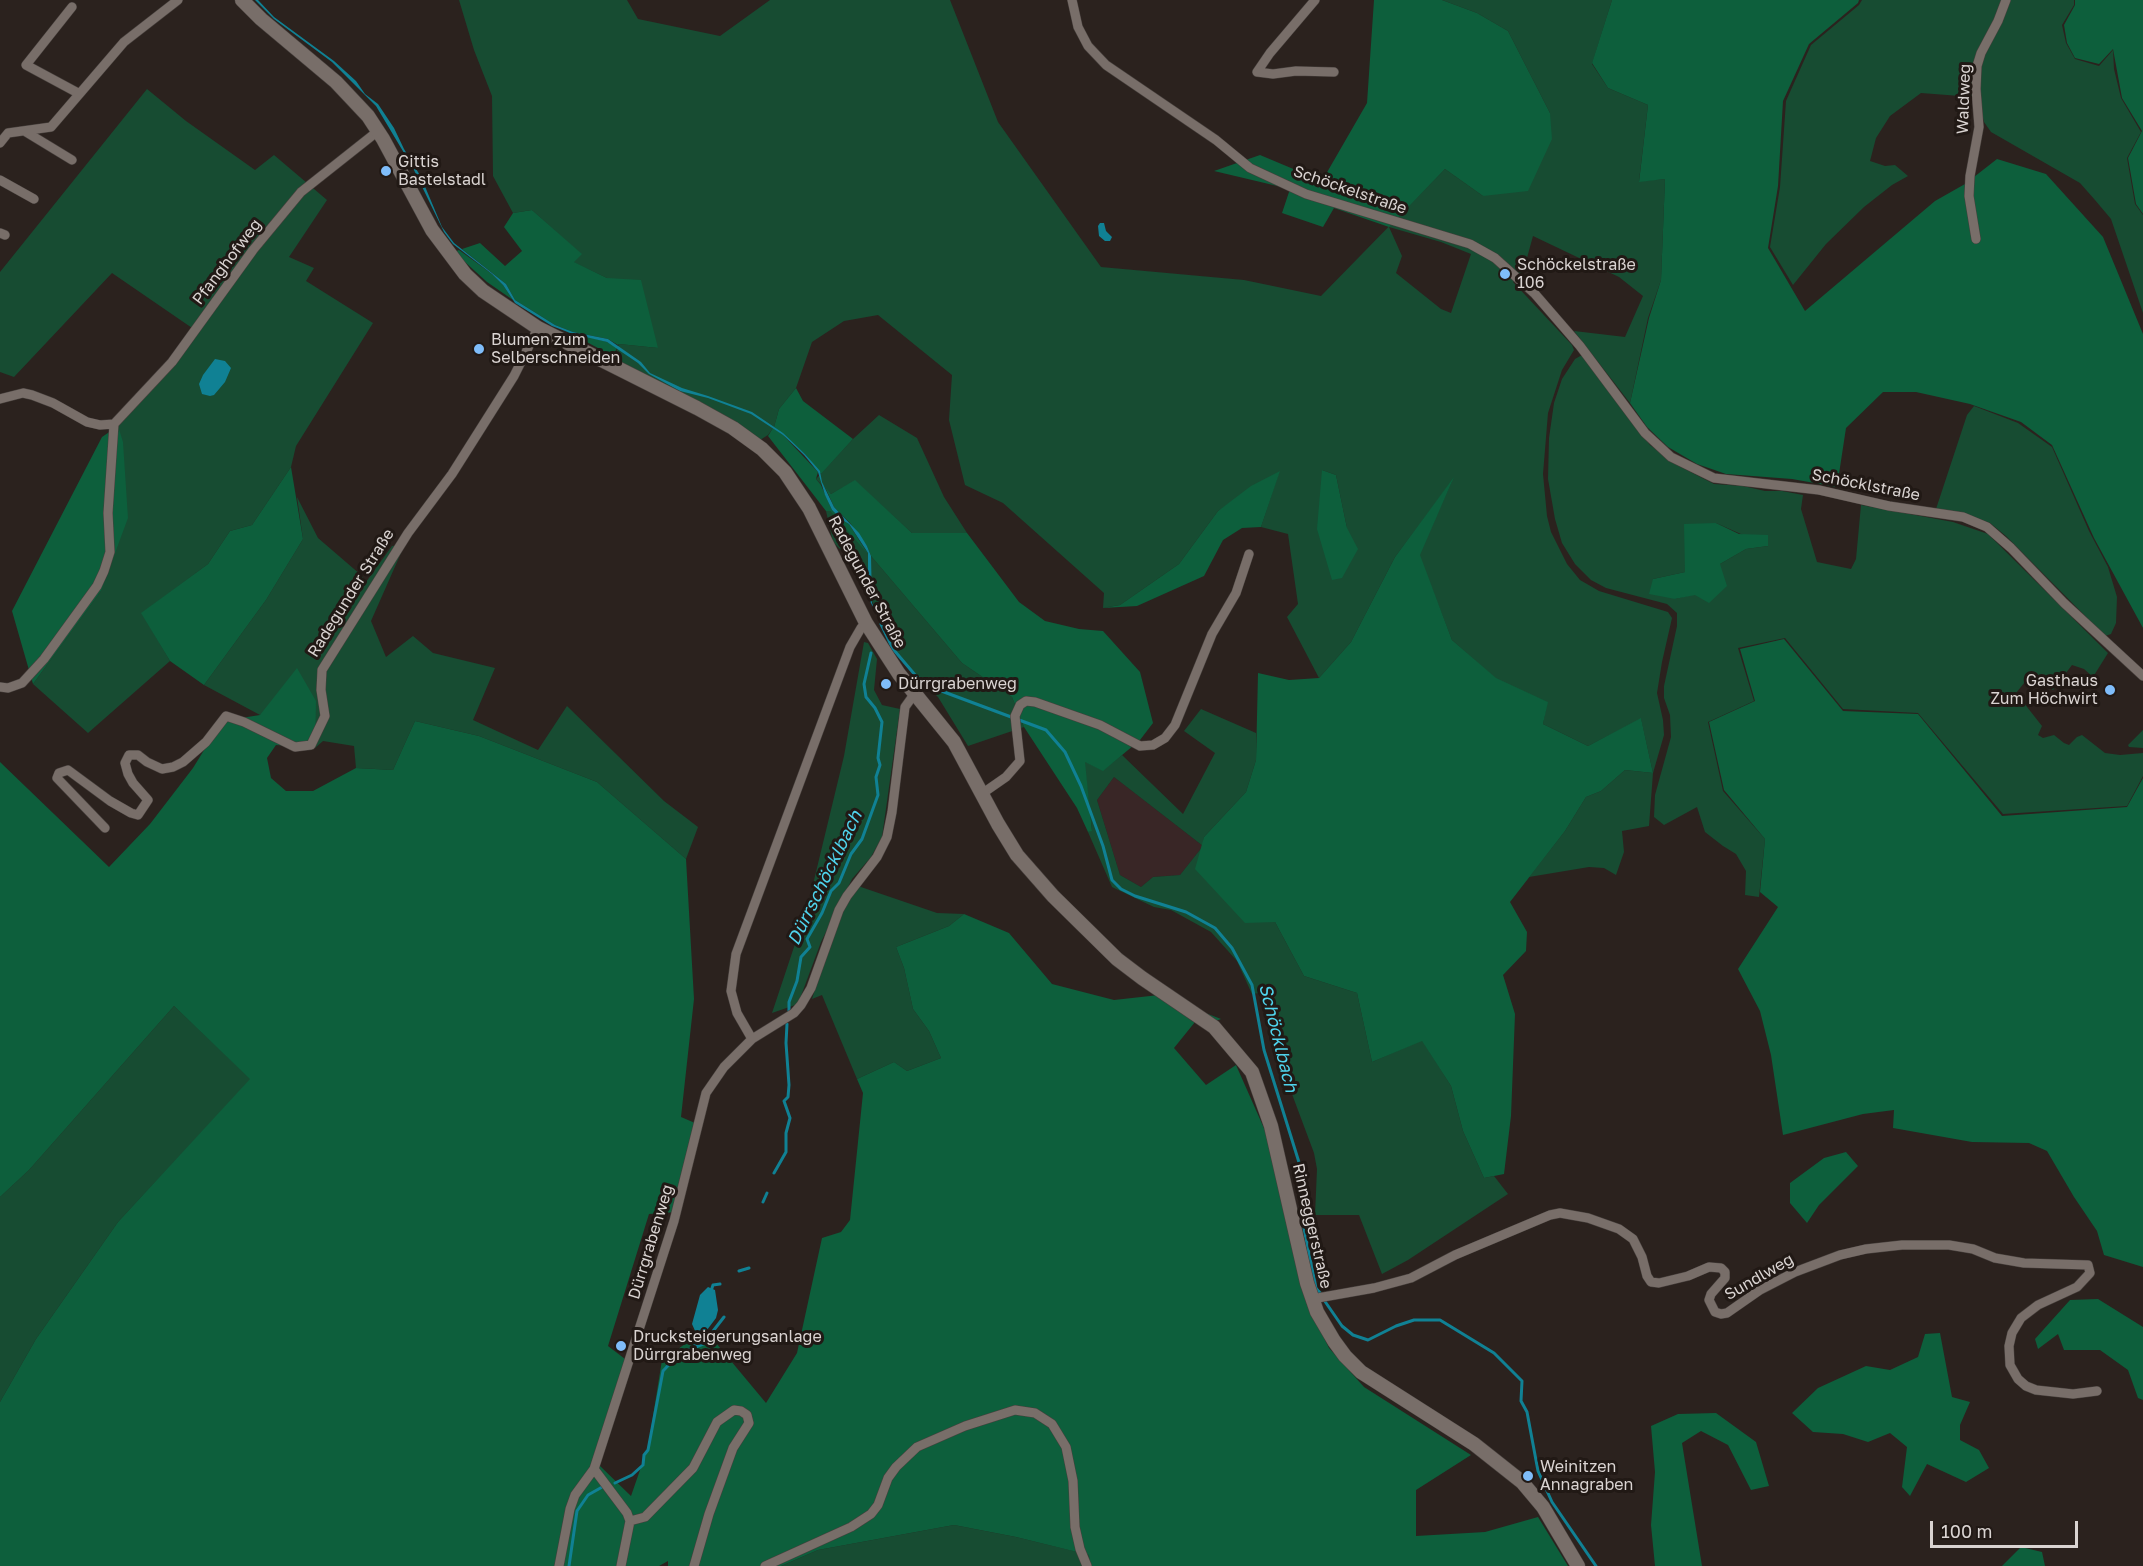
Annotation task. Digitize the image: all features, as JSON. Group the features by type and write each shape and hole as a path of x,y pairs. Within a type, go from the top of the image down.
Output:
{"main road":[{"name":"Radegunder Straße","path":"242,0 261,19 336,82 368,116 432,230 459,266 483,291 538,328 715,417 762,449 784,472 809,508 866,623 899,674 954,742 1017,855 1053,896 1117,959 1171,996"},
{"name":"Rinneggerstraße","path":"1171,996 1214,1027 1252,1072 1271,1126 1306,1282 1317,1312 1334,1341 1361,1372 1474,1444 1522,1482 1543,1507 1578,1566"}],"street":[{"path":"0,143 8,133 51,127 124,42 178,0"},
{"name":"Schöckelstraße","path":"1072,0 1078,27 1088,46 1106,65 1216,140 1250,168 1306,194 1470,244 1495,258 1535,294 1580,346"},
{"path":"1315,0 1257,72 1273,74 1296,71 1334,72"},
{"name":"Waldweg","path":"1976,238 1970,196 1970,176 1979,127 1977,66 2006,0"},
{"path":"72,7 26,64 78,93"},
{"name":"Pfanghofweg","path":"114,424 172,362 253,250 301,192 378,131"},
{"path":"26,132 72,160"},
{"path":"0,180 34,199"},
{"name":"Radegunder Straße","path":"105,828 57,778 59,773 68,770 110,801 138,815 148,800 128,774 125,763 129,755 138,755 162,769 172,767 183,762 206,742 226,716 244,722 296,747 311,745 325,716 321,690 322,670 408,533 452,474 514,376 538,328"},
{"name":"Schöcklstraße","path":"1580,346 1645,433 1659,448 1689,467 1714,478 1819,490 1889,506 1963,518 1987,527 2143,676"},
{"path":"0,399 23,393 42,398 87,422 100,425 114,424 108,513 110,552 104,571 97,586 44,658 22,683 8,688 0,687"},
{"path":"983,794 1006,777 1020,761 1015,719 1020,705 1026,701 1035,702 1100,726 1140,746 1153,745 1165,738 1174,725 1212,634 1236,593 1248,554"},
{"path":"752,1039 737,1013 731,991 736,954 850,647 866,623"},
{"name":"Dürrgrabenweg","path":"558,1566 570,1509 575,1495 594,1469 674,1221 706,1093 724,1067 752,1039 794,1013 811,988 839,910 882,847 890,826 905,707 915,693"},
{"name":"Sundlweg","path":"1312,1299 1374,1288 1411,1278 1455,1255 1560,1213 1588,1218 1619,1229 1633,1239 1651,1282 1659,1283 1688,1276 1709,1267 1721,1268 1725,1272 1725,1278 1710,1294 1709,1300 1715,1312 1721,1314 1727,1313 1760,1290 1795,1272 1840,1255 1902,1245 1957,1246 1973,1249 1995,1258 2024,1263 2088,1265 2090,1273 2077,1287 2038,1305 2022,1318 2012,1333 2009,1355 2010,1365 2018,1379 2026,1386 2036,1390 2073,1394 2097,1392"},
{"path":"630,1521 645,1517 693,1468 717,1422 734,1410 747,1415 749,1423 733,1448 709,1514 694,1566"},
{"path":"765,1566 851,1527 871,1514 878,1505 888,1478 917,1447 965,1426 1016,1410 1035,1413 1052,1424 1066,1446 1073,1481 1075,1527 1087,1566"},
{"path":"594,1469 627,1513 630,1521 621,1566"}],"shaded area":[{"path":"1114,777 1203,846 1180,875 1153,877 1141,887 1120,875 1097,800"}],"green space":[{"path":"459,0 627,0 638,19 720,36 770,0 950,0 998,122 1101,267 1244,280 1321,296 1445,169 1483,196 1550,113 1508,31 1477,13 1442,0 1612,0 1592,64 1608,88 1648,105 1639,181 1665,179 1661,280 1648,318 1630,403 1574,331 1625,337 1643,296 1619,277 1533,236 1522,276 1513,282 1572,345 1574,350 1562,370 1548,413 1543,474 1551,532 1567,564 1580,580 1599,591 1668,612 1672,618 1657,693 1664,735 1653,773 1641,719 1588,746 1543,724 1547,702 1496,679 1452,640 1419,555 1452,481 1395,557 1351,642 1319,678 1287,617 1298,604 1288,534 1261,527 1279,472 1218,511 1179,564 1120,605 1103,608 1104,593 1003,503 965,485 949,420 952,375 878,315 844,321 812,342 796,388 779,409 774,427 760,440 613,361 619,344 658,348 607,278 573,262 581,254 532,210 513,213 493,176 492,96 474,50","holes":["1389,227 1441,242 1471,254 1451,313 1441,309 1396,273 1402,256","1322,470 1336,475 1347,528"]},
{"path":"1374,0 1442,0 1477,13 1508,31 1550,113 1552,139 1528,191 1483,196 1445,169 1389,227 1334,208 1323,227 1282,213 1290,189 1214,171 1260,155 1322,181 1367,103"},
{"path":"1612,0 1859,0 1809,44 1783,101 1778,186 1768,248 1805,311 1935,201 1965,184 1997,159 2046,174 2103,237 2143,334 2143,628 2094,538 2052,445 2021,422 1970,404 1916,392 1883,392 1846,428 1837,487 1792,479 1726,474 1697,464 1668,447 1647,427 1630,403 1649,318 1661,280 1665,179 1639,182 1648,105 1608,88 1592,63"},
{"path":"1862,0 2003,0 1989,34 1973,97 1921,93 1890,116 1876,138 1870,161 1885,166 1895,165 1908,176 1892,185 1864,207 1826,244 1793,285 1770,247 1780,187 1786,101 1811,45"},
{"path":"2008,0 2074,0 2074,5 2062,25 2066,43 2075,59 2099,66 2113,50 2114,69 2121,98 2141,132 2127,158 2135,204 2143,215 2143,313 2111,219 2080,183 1991,132 1984,122 1979,104 1980,65"},
{"path":"2075,0 2143,0 2143,214 2136,204 2128,158 2142,131 2122,98 2113,49 2099,64 2075,58 2067,43 2064,25 2075,5"},
{"path":"147,89 186,121 255,170 274,155 327,200 289,257 314,268 306,281 373,323 296,446 291,467 252,525 230,531 208,564 142,613 170,661 88,733 33,684 101,591 118,426 195,330 112,273 14,377 0,372 0,272"},
{"path":"532,210 582,254 574,262 607,278 641,280 658,348 618,345 608,339 573,332 555,325 515,300 506,284 462,249 480,243 505,266 522,251 504,227 513,213"},
{"path":"459,250 492,274 513,300 487,282 454,252"},
{"path":"564,330 607,342 617,348 613,356"},
{"path":"1582,355 1650,445 1677,465 1714,484 1803,495 1801,509 1817,562 1851,569 1856,559 1861,505 1953,522 1988,534 2108,653 2093,677 2084,669 2072,665 2053,690 2035,675 2029,677 2016,693 2042,726 2038,735 2043,738 2054,735 2069,745 2082,735 2105,753 2120,755 2143,753 2143,776 2127,806 2003,814 1918,713 1843,709 1785,638 1738,648 1754,701 1708,722 1723,791 1765,839 1759,897 1745,895 1746,871 1736,854 1705,832 1697,807 1664,825 1654,817 1655,795 1671,737 1670,715 1664,698 1664,686 1677,626 1677,613 1667,604 1606,588 1591,580 1575,564 1562,543 1548,479 1549,438 1554,403 1562,379 1575,359","holes":["1716,523 1768,546 1746,549 1720,564 1695,594 1675,599 1653,579 1685,572"]},
{"path":"796,388 803,401 853,439 821,474 805,454 774,427 779,409"},
{"path":"1974,406 2018,423 2052,447 2089,531 2108,567 2117,597 2116,623 2111,634 2105,636 2006,536 1990,523 1965,514 1936,509 1967,415"},
{"path":"879,415 917,438 944,497 967,533 912,533 855,481 831,494 816,479"},
{"path":"118,426 123,442 128,518 101,591 33,684 12,611 102,437"},
{"path":"773,428 783,435 818,472 816,479 832,510 849,524 868,554 830,511 826,511 768,436"},
{"path":"291,467 303,539 266,600 204,685 170,661 141,613 208,564 230,531 252,525"},
{"path":"1322,470 1336,475 1347,528 1358,549 1342,578 1332,580 1317,529"},
{"path":"1280,471 1261,527 1242,528 1223,540 1204,576 1137,606 1103,608 1120,605 1179,564 1218,511 1251,486"},
{"path":"1454,477 1420,555 1452,640 1496,678 1548,702 1543,724 1588,746 1641,718 1653,773 1625,770 1601,791 1586,797 1565,831 1510,902 1527,932 1526,951 1503,975 1515,1014 1511,1116 1504,1174 1484,1178 1463,1131 1451,1086 1422,1041 1372,1062 1357,993 1304,976 1275,922 1245,923 1195,869 1204,837 1246,792 1256,760 1258,673 1289,680 1319,678 1351,642 1395,557"},
{"path":"855,480 912,533 967,533 1019,602 1045,621 1079,629 1103,631 1140,672 1153,723 1140,740 1103,771 1085,762 1092,831 1088,832 1077,808 1024,727 1012,697 962,663 871,556 867,546 850,523 834,507 825,487 831,494"},
{"path":"297,497 318,538 366,582 392,546 405,544 371,621 386,657 413,636 433,653 495,668 473,720 538,750 567,706 664,801 698,827 686,859 597,782 479,736 415,721 393,770 356,768 354,746 323,741 315,748 315,701 260,715 204,685 266,600 303,539"},
{"path":"826,511 830,511 871,556 962,663 1012,697 1024,727 968,746 938,697 893,649 863,581 843,552 833,542"},
{"path":"1716,523 1739,534 1768,535 1768,546 1746,549 1720,564 1727,586 1709,603 1695,595 1675,599 1649,594 1653,579 1685,572 1684,524"},
{"path":"1784,639 1843,711 1918,714 2002,816 2127,807 2143,778 2143,1267 2104,1255 2097,1231 2047,1151 2029,1143 1972,1142 1893,1128 1894,1110 1863,1114 1783,1135 1771,1055 1760,1011 1738,969 1778,907 1760,892 1765,839 1724,790 1709,722 1755,701 1740,649"},
{"path":"864,642 868,643 877,659 874,690 882,705 900,709 882,837 871,857 852,879 821,942 798,1004 772,1013 808,905 844,756"},
{"path":"297,668 316,701 315,748 276,745 267,758 271,778 286,791 313,791 356,768 393,770 415,721 479,736 597,782 686,859 694,999 681,1117 695,1123 677,1212 649,1214 608,1346 629,1362 599,1465 631,1496 648,1447 662,1360 688,1342 716,1343 766,1403 797,1353 822,1238 841,1232 850,1220 863,1093 857,1079 894,1062 907,1071 941,1058 929,1031 913,1009 904,968 896,947 949,926 964,914 1009,933 1052,984 1114,1000 1159,995 1221,1019 1205,1025 1195,1022 1174,1048 1206,1085 1236,1065 1267,1135 1279,1177 1306,1301 1329,1348 1364,1387 1471,1455 1416,1490 1416,1536 1485,1532 1538,1517 1568,1566 1090,1566 1089,1555 954,1525 818,1550 781,1566 668,1566 668,1561 659,1566 0,1566 0,1402 36,1339 118,1222 250,1079 174,1006 29,1170 0,1197 0,762 109,867 150,824 193,768 222,721 260,715"},
{"path":"1201,709 1256,733 1256,760 1246,792 1204,837 1203,846 1275,922 1304,976 1357,993 1372,1062 1422,1040 1451,1086 1463,1131 1484,1178 1494,1176 1508,1194 1408,1260 1382,1274 1359,1215 1315,1215 1317,1169 1314,1153 1280,1062 1260,993 1252,994 1237,961 1211,932 1171,910 1154,907 1112,887 1088,832 1092,830 1084,761 1103,770 1122,755 1183,814 1215,753 1184,731","holes":["1114,777 1203,846 1180,875 1153,877 1141,887 1120,875 1097,800"]},
{"path":"2143,730 2143,748 2129,747 2128,745"},
{"path":"1625,770 1653,773 1649,826 1622,831 1624,852 1616,875 1604,868 1589,867 1529,877 1565,831 1586,797 1601,791"},
{"path":"858,886 937,913 964,914 949,926 896,947 904,968 913,1009 929,1031 941,1058 907,1071 894,1062 857,1079 822,995 812,999 831,936"},
{"path":"174,1006 251,1079 118,1222 36,1339 0,1402 0,1197 29,1170"},
{"path":"1846,1152 1858,1166 1819,1205 1807,1223 1790,1203 1790,1183 1824,1158"},
{"path":"2098,1299 2143,1327 2143,1400 2138,1398 2128,1370 2100,1350 2064,1350 2058,1334 2038,1349 2035,1339 2070,1300"},
{"path":"1940,1333 1952,1397 1970,1402 1960,1425 1960,1440 1979,1450 1989,1468 1966,1482 1927,1464 1910,1496 1902,1487 1907,1447 1890,1433 1868,1442 1843,1434 1813,1432 1792,1413 1818,1388 1866,1366 1890,1370 1918,1357 1925,1334"},
{"path":"1716,1413 1756,1442 1769,1486 1751,1490 1728,1445 1701,1431 1682,1443 1702,1566 1655,1566 1651,1525 1655,1472 1651,1426 1678,1414"},
{"path":"954,1525 1090,1555 1089,1566 781,1566 818,1550"},
{"path":"2021,1547 2042,1552 2045,1566 2002,1566"}],"water":[{"path":"255,0 258,0 274,17 334,61 356,81 365,94 378,104 421,177 442,227 454,243 506,284 515,300 555,325 573,332 608,339 641,362 650,373 682,388 752,412 783,433 805,454 820,471 822,482 834,507 859,533 867,546 871,556 872,603 883,627 868,597 868,553 849,524 832,510 818,472 804,455 783,435 751,414 708,398 680,391 649,374 638,363 607,342 573,334 552,326 515,303 492,274 453,244 444,232 413,168 376,106 332,62 274,19"},
{"path":"1100,223 1104,223 1106,231 1112,237 1110,241 1105,241 1099,236"},
{"path":"215,359 225,361 231,368 225,382 214,395 202,394 199,384"},
{"path":"708,1287 715,1290 718,1310 716,1318 701,1338 692,1324 700,1295"}],"waterway":[{"name":"Schöcklbach","path":"881,624 893,649 916,676 936,689 1046,730 1065,752 1081,786 1103,846 1112,880 1121,889 1135,896 1186,912 1215,928 1232,948 1252,985 1264,1050 1302,1172 1303,1224 1316,1288 1321,1294"},
{"name":"Dürrschöcklbach","path":"789,1012 789,1002 797,981 801,957 810,947 807,939 831,891 839,883 851,854 862,839 878,795 876,777 880,765 878,758 882,722 866,697 864,684 871,653"},
{"name":"Dürrschöcklbach","path":"774,1173 786,1152 786,1133 790,1118 784,1101 788,1097 789,1085 787,1024"},
{"name":"Dürrschöcklbach","path":"763,1202 767,1193"},
{"name":"Dürrschöcklbach","path":"739,1271 749,1268"},
{"path":"711,1291 713,1285 720,1284"},
{"name":"Schöcklbach","path":"1324,1300 1342,1326 1353,1335 1368,1340 1414,1320 1440,1320 1494,1353 1522,1381 1521,1401 1527,1412 1538,1471 1552,1502 1596,1566"},
{"name":"Dürrschöcklbach","path":"615,1483 632,1475 643,1465 663,1371 679,1354 703,1344 724,1317"},
{"path":"694,1347 698,1332"},
{"name":"Dürrschöcklbach","path":"569,1566 577,1511 588,1495 604,1486"}],"place":[{"name":"Gittis Bastelstadl","path":"386,171"},
{"name":"Schöckelstraße 106","path":"1505,274"},
{"name":"Blumen zum Selberschneiden","path":"479,349"},
{"name":"Dürrgrabenweg","path":"886,684"},
{"name":"Gasthaus Zum Höchwirt","path":"2110,690"},
{"name":"Drucksteigerungsanlage Dürrgrabenweg","path":"621,1346"},
{"name":"Weinitzen Annagraben","path":"1528,1476"}]}
